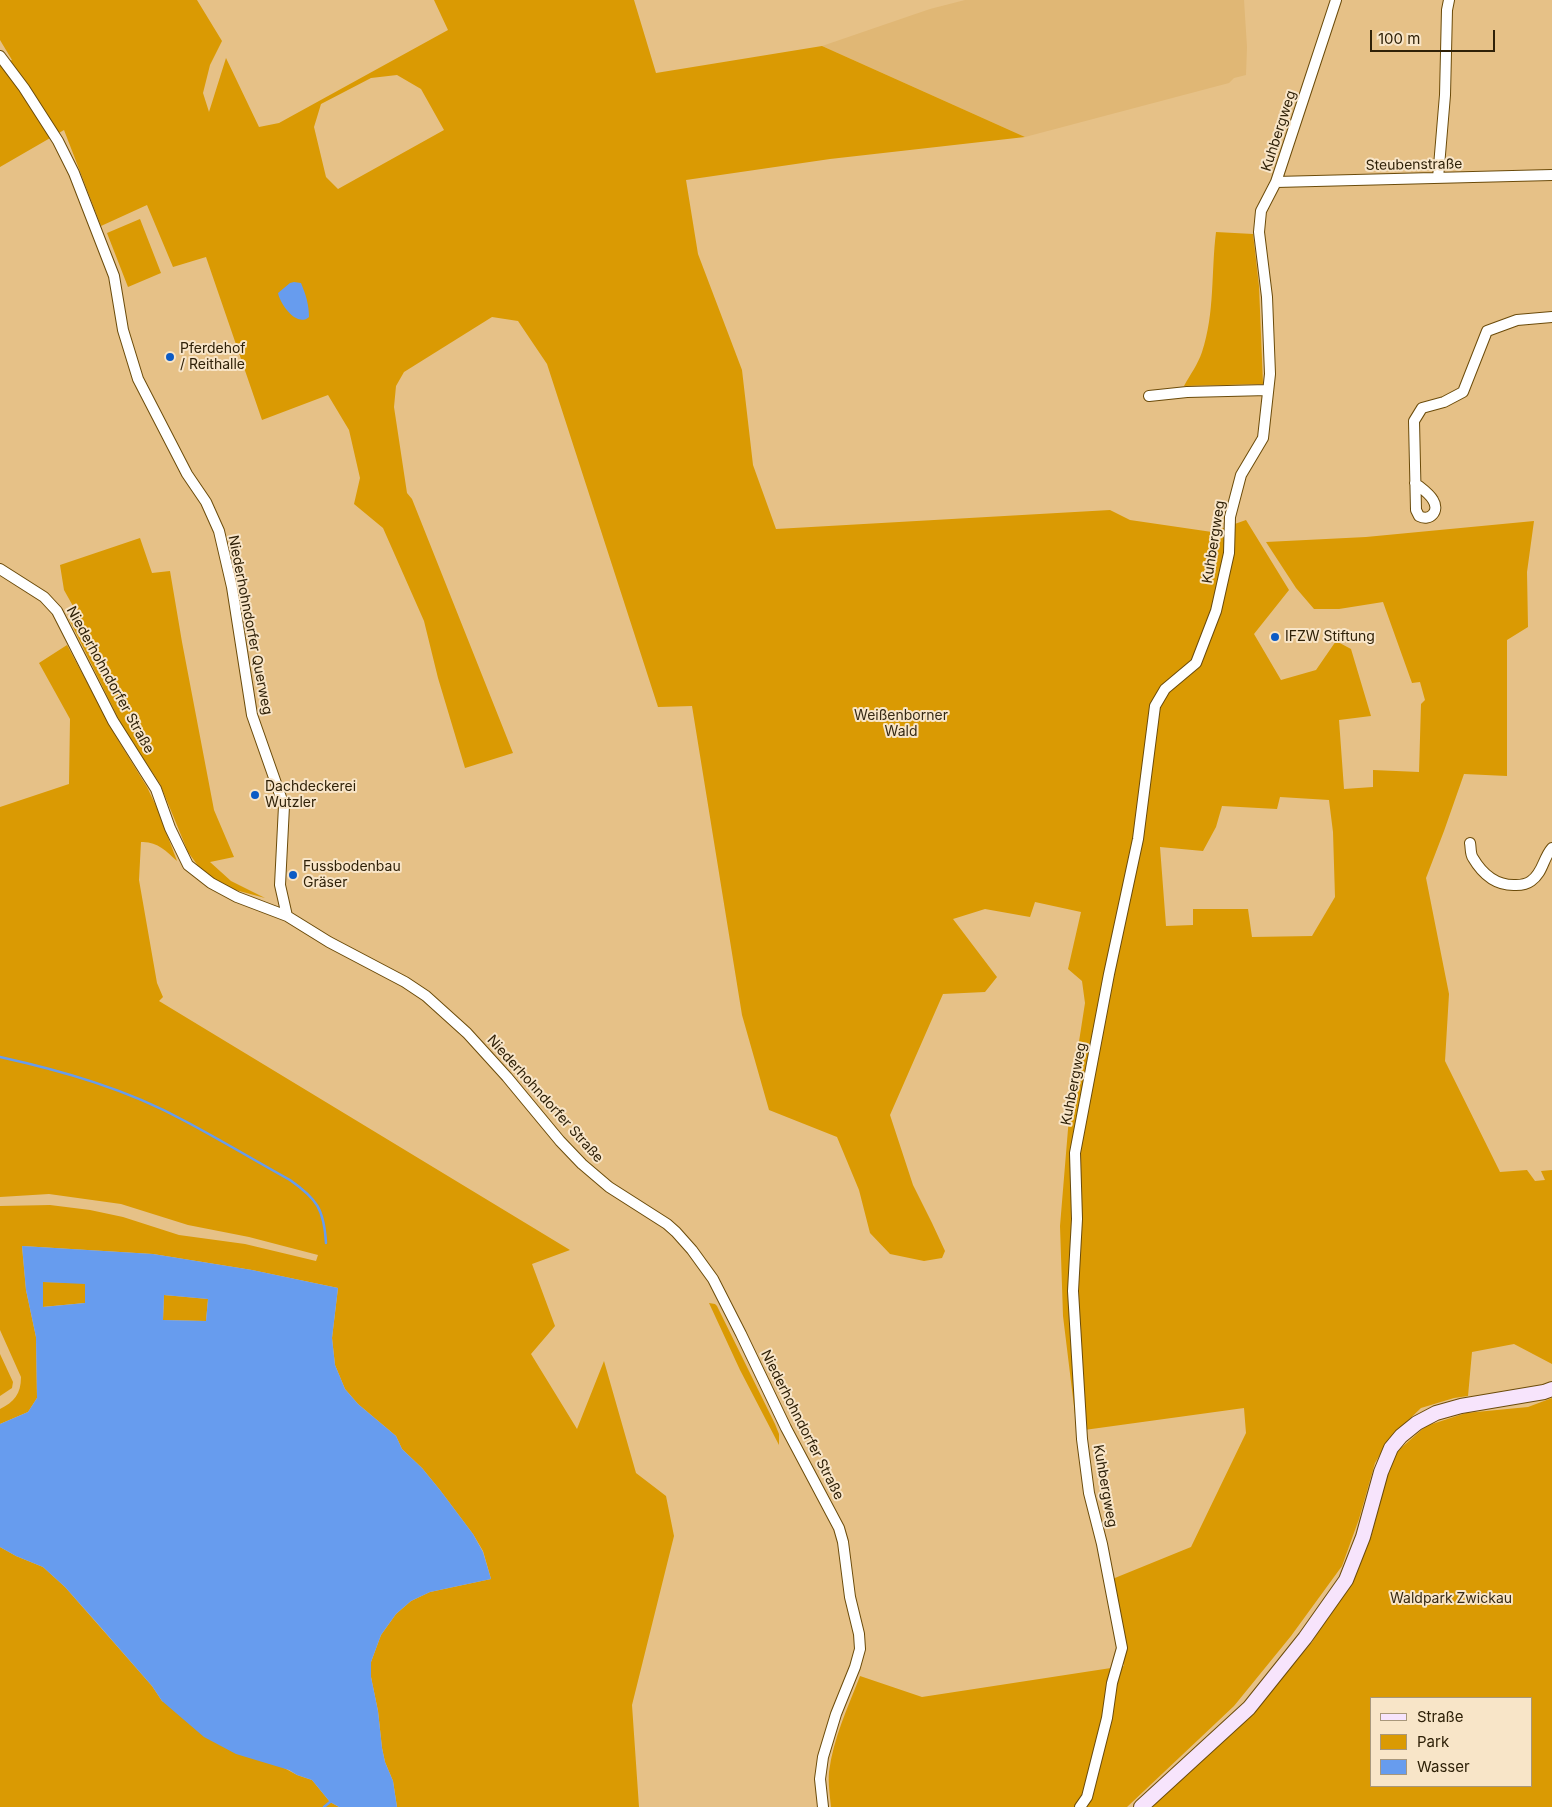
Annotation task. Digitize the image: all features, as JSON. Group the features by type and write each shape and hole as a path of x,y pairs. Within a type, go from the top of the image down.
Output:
{"main road":[{"path":"1141,1807 1249,1708 1305,1638 1346,1580 1364,1537 1381,1472 1390,1448 1401,1436 1417,1423 1436,1413 1461,1406 1552,1389"}],"street":[{"name":"Kuhbergweg","path":"1080,1807 1087,1798 1107,1718 1112,1683 1122,1648 1102,1544 1089,1493 1082,1439 1073,1291 1077,1219 1075,1152 1109,974 1138,839 1155,706 1165,689 1196,663 1216,611 1229,553 1230,517 1241,475 1264,438 1270,374 1267,297 1258,232 1261,211 1276,182 1336,0"},
{"path":"1438,178 1445,95 1449,0"},
{"name":"Niederhohndorfer Querweg","path":"0,56 29,95 58,141 74,173 114,276 124,330 138,379 187,474 206,502 219,531 232,587 252,715 284,806 280,885 287,916"},
{"name":"Steubenstraße","path":"1276,182 1552,175"},
{"path":"1415,483 1414,421 1422,408 1444,402 1463,392 1487,331 1517,320 1552,316"},
{"path":"1149,396 1187,392 1268,390"},
{"name":"Niederhohndorfer Straße","path":"0,569 44,597 57,611 113,721 156,789 170,828 188,865 211,883 238,897 287,916 329,942 405,982 431,1001 466,1033 507,1077 560,1141 582,1164 609,1187 672,1228 692,1250 712,1279 741,1334 786,1428 835,1520 844,1542 850,1597 859,1634 860,1649 855,1667 836,1714 823,1757 820,1779 823,1807"},
{"path":"1470,842 1472,856 1490,878 1499,884 1510,885 1530,882 1539,873 1547,854 1552,848"}],"shaded area":[{"path":"965,0 1244,0 1247,47 1246,75 1234,78 1229,83 1025,137 822,46 930,9"}],"green space":[{"name":"Weißenborner Wald","path":"0,0 197,0 222,41 210,65 203,93 209,112 226,58 259,127 279,123 448,30 434,0 634,0 656,73 822,46 1025,137 830,159 686,180 698,254 742,370 753,465 776,529 1110,510 1130,520 1212,532 1246,520 1289,590 1254,634 1281,680 1316,670 1336,641 1351,649 1371,716 1339,720 1344,789 1373,787 1373,770 1419,772 1421,704 1425,700 1420,682 1412,683 1383,602 1339,609 1314,609 1296,588 1266,542 1366,537 1534,521 1527,572 1528,627 1507,640 1507,776 1464,774 1426,878 1449,994 1445,1061 1500,1172 1527,1170 1535,1181 1545,1180 1541,1171 1552,1170 1552,1364 1514,1344 1472,1352 1468,1396 1454,1398 1421,1408 1390,1438 1375,1463 1359,1519 1342,1566 1291,1636 1234,1706 1127,1807 831,1807 829,1785 829,1772 834,1747 841,1723 860,1676 922,1697 1124,1666 1105,1582 1191,1547 1246,1433 1244,1408 1077,1431 1063,1316 1060,1226 1071,1093 1085,1003 1082,981 1068,969 1081,912 1035,902 1030,917 985,909 953,919 997,977 985,992 943,994 890,1115 913,1185 945,1251 942,1258 924,1261 890,1254 870,1233 859,1190 837,1137 769,1110 742,1015 692,706 658,707 547,364 518,321 492,317 404,372 396,386 394,407 407,493 412,499 513,753 465,768 438,678 424,621 383,528 354,504 360,478 349,430 328,395 262,420 206,257 173,267 147,205 101,226 64,130 0,167 0,65 12,60 0,40","holes":["397,75 421,89 444,130 338,189 326,177 314,127 321,104 371,78","1280,797 1329,800 1333,832 1335,897 1312,936 1252,937 1248,909 1193,909 1193,925 1166,926 1160,847 1203,851 1216,827 1222,806 1277,809"]},
{"path":"140,219 161,273 128,287 107,233"},
{"path":"1216,232 1253,234 1259,286 1263,384 1184,386 1198,361 1206,337 1211,307"},
{"path":"140,538 152,573 170,571 214,810 234,857 210,862 231,881 265,898 228,888 201,870 188,852 160,784 122,726 69,619 78,615 64,590 60,565"},
{"path":"67,645 115,735 147,787 177,861 157,845 141,842 139,880 157,983 163,997 159,1001 570,1250 532,1264 555,1326 531,1354 577,1429 604,1361 636,1473 666,1496 674,1536 632,1705 639,1807 397,1807 393,1781 385,1762 382,1748 378,1711 371,1677 371,1662 381,1635 396,1614 411,1601 430,1592 491,1579 483,1551 473,1534 440,1490 422,1468 402,1449 396,1436 358,1404 345,1389 335,1365 332,1338 338,1288 252,1270 153,1254 22,1246 26,1290 36,1337 37,1398 28,1412 0,1424 0,1409 16,1397 20,1388 21,1377 0,1330 0,1206 50,1205 90,1210 123,1217 179,1235 245,1244 316,1261 318,1255 249,1237 188,1225 121,1204 49,1194 0,1197 0,807 69,784 70,719 39,663"},
{"path":"43,1282 85,1283 85,1303 42,1307"},
{"path":"164,1295 208,1299 206,1321 163,1320"},
{"path":"709,1303 717,1306 775,1424 779,1434 779,1445 740,1370"},
{"path":"0,1354 13,1382 12,1388 0,1396"},
{"name":"Waldpark Zwickau","path":"1552,1398 1552,1807 1148,1807 1251,1715 1312,1642 1349,1581 1371,1537 1393,1455 1426,1426 1466,1413 1528,1407"},
{"path":"0,1547 43,1567 65,1587 152,1686 162,1701 297,1775 312,1780 330,1802 339,1807 0,1807"}],"water":[{"path":"294,282 301,283 307,300 309,317 304,320 294,317 279,298 278,293"},
{"path":"22,1246 153,1254 252,1270 338,1288 332,1338 335,1365 345,1389 358,1404 396,1436 402,1449 422,1468 440,1490 473,1534 483,1552 491,1579 430,1592 411,1601 396,1614 381,1635 371,1662 371,1677 378,1711 382,1748 385,1762 393,1781 397,1807 339,1807 330,1802 312,1780 289,1770 236,1754 204,1737 162,1701 152,1686 65,1587 43,1567 0,1547 0,1424 28,1412 37,1398 36,1337 26,1290","holes":["43,1282 85,1284 85,1303 43,1307","164,1295 208,1299 206,1321 163,1320"]}],"waterway":[{"path":"0,1057 71,1075 139,1099 196,1127 290,1180 313,1199 321,1213 326,1243"},
{"path":"324,1807 330,1802"}],"place":[{"name":"Pferdehof / Reithalle","path":"170,357"},
{"name":"IFZW Stiftung","path":"1275,637"},
{"name":"Dachdeckerei Wutzler","path":"255,795"},
{"name":"Fussbodenbau Gräser","path":"293,875"}]}
